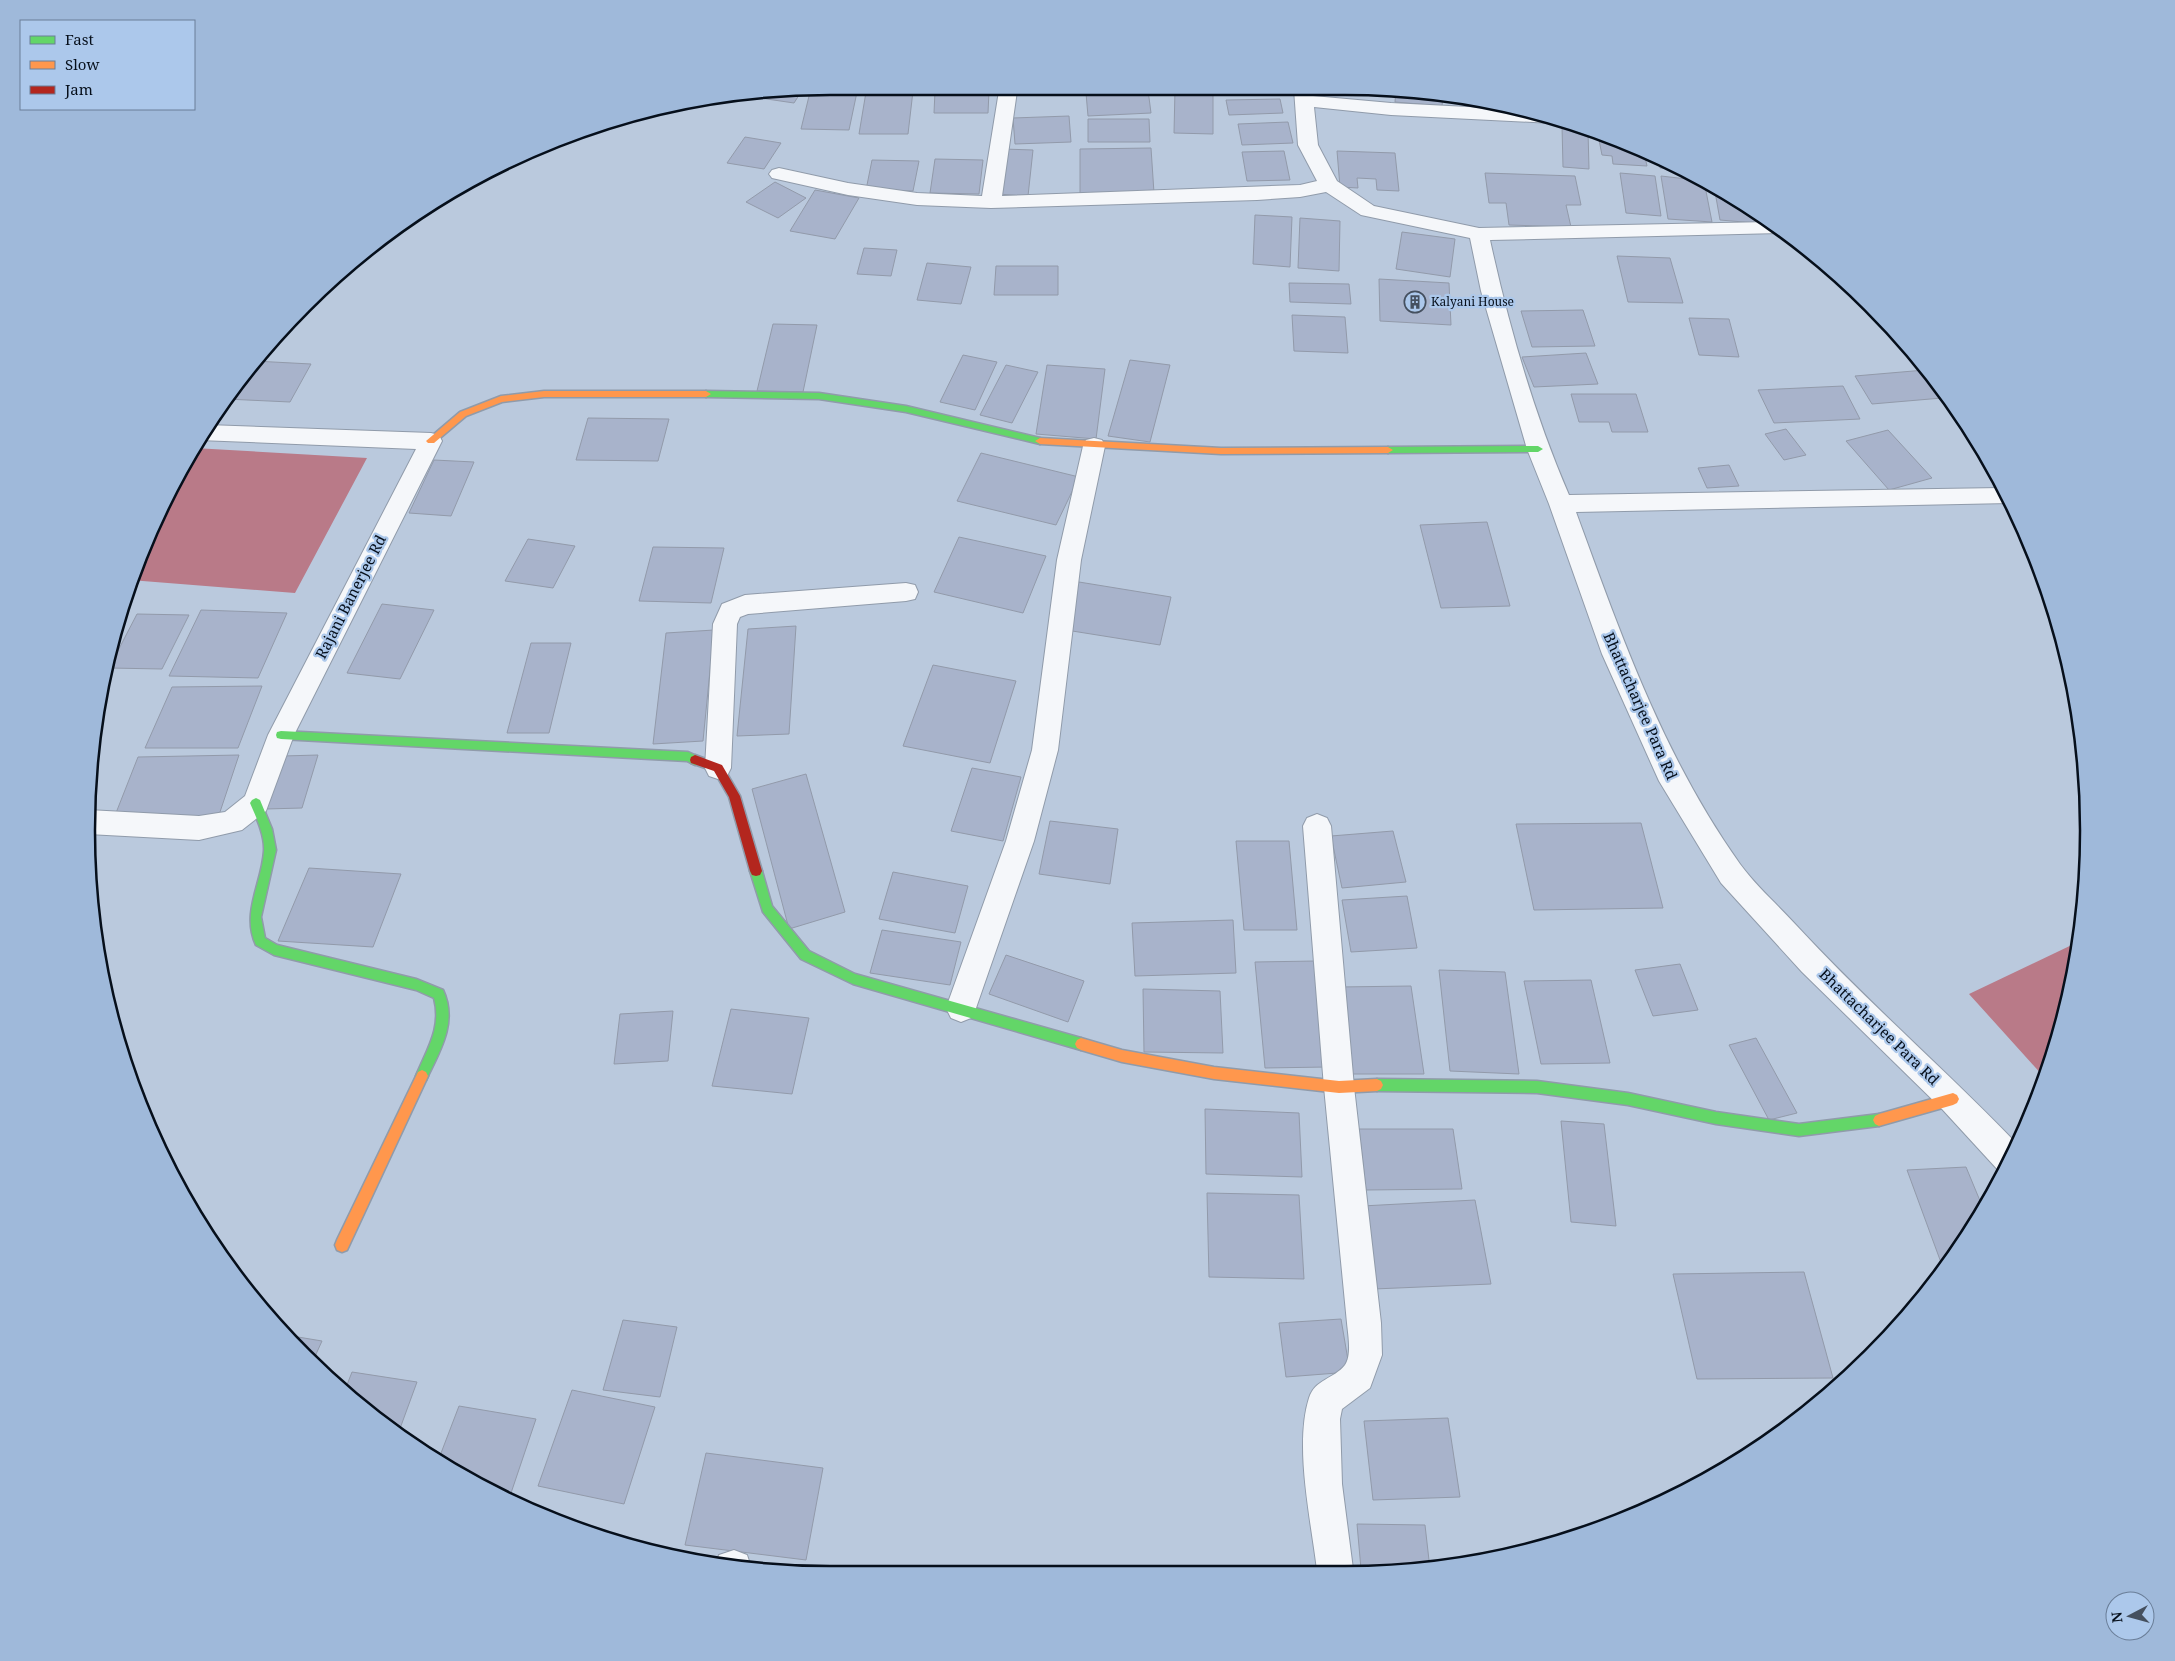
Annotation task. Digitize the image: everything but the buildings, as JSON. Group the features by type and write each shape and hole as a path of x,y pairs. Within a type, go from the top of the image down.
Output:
{"street":[{"path":"991,202 1007,95"},
{"path":"1514,115 1390,109 1303,95 1308,145 1329,185 1368,211 1479,234 1766,228"},
{"path":"779,174 848,189 917,199 991,202 1257,194 1300,191 1329,185"},
{"name":"Bhattacharjee Para Rd","path":"1479,234 1491,290 1538,449 1561,504 1615,654 1668,773 1731,874 1812,963 1953,1099 2005,1154"},
{"path":"212,433 431,441 463,414 501,399 544,394 665,393 819,396 906,409 979,428 1050,443 1094,446 1221,451 1538,449"},
{"name":"Rajani Banerjee Rd","path":"256,803 281,735 431,441"},
{"path":"961,1008 1020,841 1046,750 1069,560 1094,446"},
{"path":"1561,504 1999,496"},
{"path":"906,592 745,605 731,611 725,624 718,768 734,796 767,908 805,955 853,979 961,1008 1122,1056 1214,1073 1339,1087 1376,1085 1537,1087 1628,1099 1716,1118 1800,1130 1869,1123 1953,1099"},
{"path":"281,735 688,757 718,768"},
{"path":"95,822 199,828 232,822 256,803 266,829 270,850 255,917 260,940 274,950 416,985 439,994 445,1011 442,1032 342,1245"},
{"path":"1317,826 1339,1087 1364,1323 1365,1355 1358,1376 1326,1399 1321,1421 1326,1499 1334,1566"}],"shaded area":[{"path":"203,449 367,458 295,593 139,581 171,505"},
{"path":"2071,945 2055,1021 2039,1072 1969,994"}],"traffic: fast":[{"path":"706,394 819,396 906,409 1040,441"},
{"path":"1388,450 1538,449"},
{"path":"281,735 688,757 695,760"},
{"path":"256,803 266,829 270,850 255,917 260,941 274,950 416,985 439,994 442,1006 443,1027 437,1046 422,1076"},
{"path":"756,871 767,908 805,955 853,979 1081,1044"},
{"path":"1377,1085 1537,1087 1628,1099 1716,1118 1799,1130 1879,1120"}],"traffic: slow":[{"path":"431,441 463,414 501,399 544,394 706,394"},
{"path":"1040,441 1221,451 1388,450"},
{"path":"1081,1044 1122,1056 1214,1073 1339,1087 1377,1085"},
{"path":"342,1245 422,1076"},
{"path":"1879,1120 1953,1099"}],"traffic: jam":[{"path":"695,760 718,768 734,796 756,871"}],"place":[{"name":"Kalyani House","path":"1415,302"}]}
